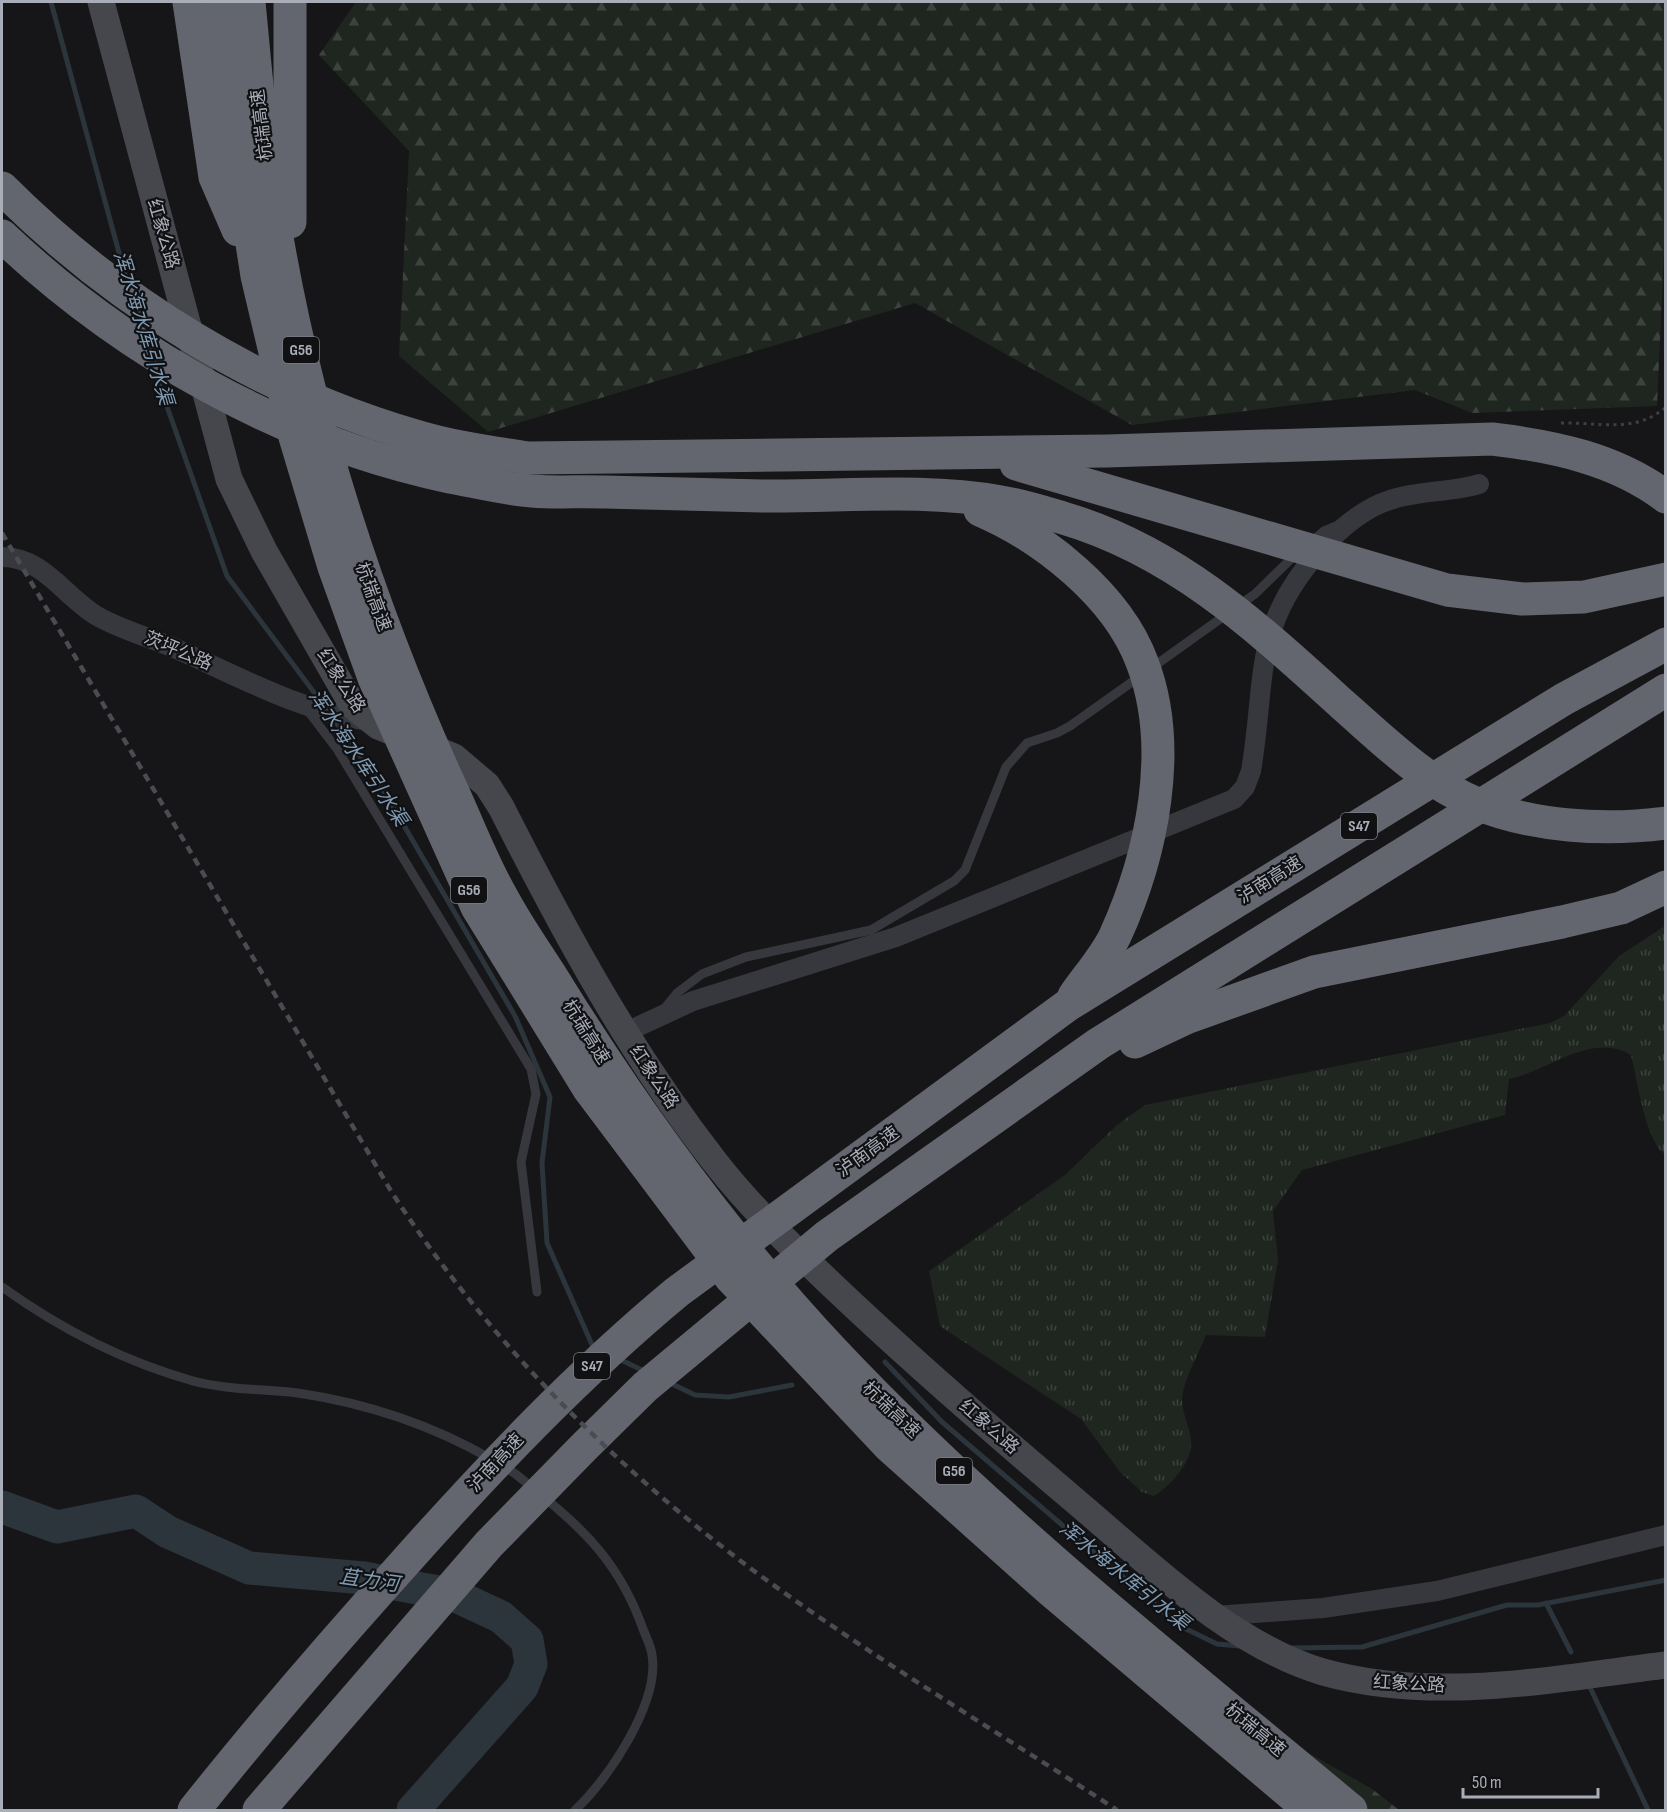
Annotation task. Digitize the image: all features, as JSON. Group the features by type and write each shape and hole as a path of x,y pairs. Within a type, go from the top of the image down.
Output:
{"highway":[{"path":"189,2 215,177 271,278"},
{"name":"杭瑞高速","path":"222,2 238,153 271,278 310,393 351,536 406,687 500,894 601,1083 665,1150 767,1280 870,1389 1014,1526 1351,1810"},
{"name":"杭瑞高速","path":"249,2 259,110 274,219 271,278 298,448 334,567 374,678 477,907 601,1083 731,1278 890,1446 1050,1590 1311,1810"},
{"path":"271,278 292,203 290,2"},
{"path":"2,188 55,239 110,283 165,320 239,363 340,409 414,436 479,451 528,458 973,453 1492,439 1541,444 1562,450 1647,483 1665,497"},
{"path":"2,236 61,288 118,330 175,366 255,409 327,440 412,469 530,491 778,496 934,495 1002,502 1116,535 1182,571 1244,617 1402,758 1443,787 1476,803 1516,817 1587,826 1665,823"},
{"path":"973,453 1061,476 1447,590 1522,599 1584,597 1665,579"},
{"path":"934,495 1004,521 1050,550 1092,589 1127,634 1142,660 1148,678 1156,723 1156,771 1151,819 1143,854 1114,938 1068,1005"},
{"name":"泸南高速","path":"194,1810 283,1699 446,1516 532,1425 618,1341 677,1292 1068,1005 1564,699 1659,648"},
{"name":"S47","path":"259,1810 489,1544 645,1387 827,1236 1098,1044 1665,690"},
{"path":"1040,1085 1186,1018 1314,972 1621,908 1665,887"}],"main road":[{"name":"红象公路","path":"101,2 229,479 264,551 353,706 369,721 454,757 487,785 501,807 581,963 624,1033 716,1164 788,1243 978,1418 1214,1616 1248,1639 1286,1658 1320,1671 1384,1684 1453,1686 1560,1678 1665,1665"}],"street":[{"path":"624,1033 693,1001 896,937 1234,799 1245,787 1251,771 1262,670 1279,608 1289,589 1311,560 1353,520 1390,500 1479,484"},
{"name":"茨坪公路","path":"2,557 18,558 40,569 81,606 113,624 305,704 369,721"},
{"path":"1214,1616 1323,1608 1437,1591 1665,1536"}],"lane":[{"path":"657,1018 677,993 702,974 746,957 872,930 954,881 965,870 1006,767 1027,743 1070,726 1256,594 1278,569 1324,531 1353,520"},
{"path":"305,704 337,749 531,1069 536,1094 521,1162 537,1292"},
{"path":"2,1287 57,1324 151,1367 207,1384 334,1399 390,1414 477,1451 511,1470 560,1509 594,1541 614,1568 631,1596 653,1655 649,1687 634,1730 612,1767 575,1810"}],"green space":[{"path":"356,2 1665,2 1666,206 1657,406 1472,413 1415,390 1132,425 915,303 488,432 399,356 409,151 319,55"},
{"path":"1665,926 1665,1154 1658,1148 1647,1124 1631,1055 1616,1049 1601,1048 1570,1055 1509,1079 1505,1115 1302,1170 1273,1211 1278,1260 1265,1337 1206,1335 1182,1398 1191,1440 1189,1456 1174,1479 1154,1496 1142,1492 1120,1472 1081,1419 940,1326 929,1271 1065,1175 1117,1125 1145,1105 1550,1023 1564,1016 1619,956"},
{"path":"1300,1748 1372,1789 1399,1810 1369,1810"}],"waterway":[{"name":"浑水海水库引水渠","path":"51,2 125,275"},
{"name":"浑水海水库引水渠","path":"153,367 227,576 322,703"},
{"name":"浑水海水库引水渠","path":"335,721 378,781 515,1016 550,1097 542,1163 547,1243 593,1347 597,1348"},
{"name":"浑水海水库引水渠","path":"619,1359 646,1372"},
{"name":"浑水海水库引水渠","path":"885,1362 942,1422 1180,1626 1217,1644 1240,1646"},
{"name":"浑水海水库引水渠","path":"668,1382 695,1395 729,1397 792,1385"},
{"name":"苴力河","path":"2,1507 57,1527 136,1511 168,1532 249,1568 364,1578 454,1595 501,1617 527,1640 531,1664 522,1687 413,1810"},
{"name":"浑水海水库引水渠","path":"1292,1648 1362,1647 1507,1605 1538,1605 1666,1580"},
{"path":"1546,1603 1571,1652"},
{"path":"1588,1683 1648,1810"}],"railway":[{"path":"2,533 391,1191 467,1297 509,1347 600,1442 648,1486 750,1568 886,1662 1117,1810"}]}
